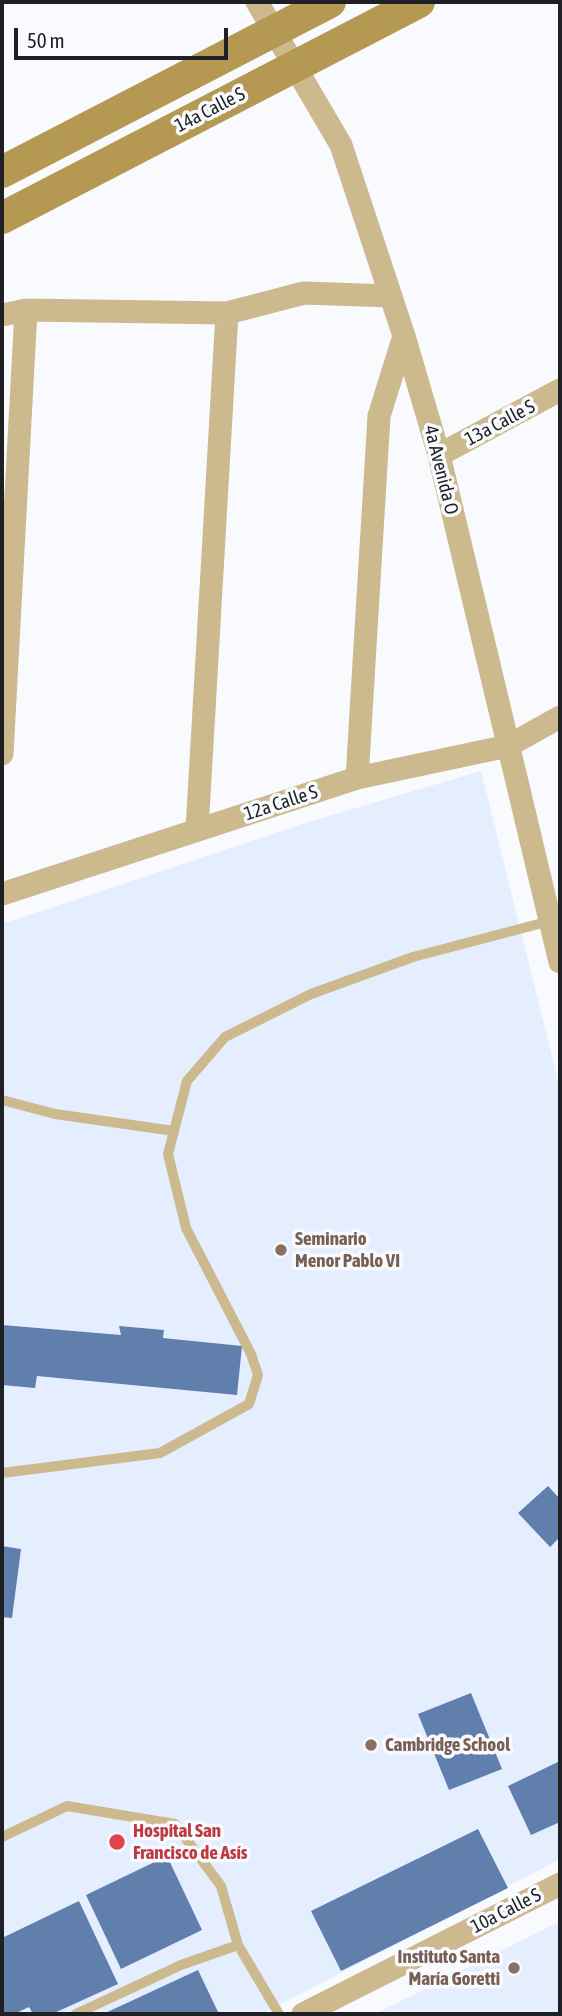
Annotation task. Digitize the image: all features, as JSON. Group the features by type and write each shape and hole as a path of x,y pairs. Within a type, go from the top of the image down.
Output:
{"street":[{"name":"4a Avenida O","path":"257,2 341,145 404,336 439,455 560,962"},
{"path":"2,172 330,2"},
{"name":"14a Calle S","path":"2,218 419,2"},
{"path":"2,315 26,310 226,313 304,293 391,296"},
{"path":"2,754 26,310"},
{"path":"197,830 226,313"},
{"path":"357,778 379,416 404,336"},
{"name":"13a Calle S","path":"439,455 560,390"},
{"name":"12a Calle S","path":"2,894 357,778 508,746 560,717"},
{"name":"10a Calle S","path":"303,2014 560,1884"}],"lane":[{"path":"2,1474 160,1453 249,1404 257,1375 251,1354 186,1228 168,1154 187,1081 225,1037 311,994 401,961 550,921"},
{"path":"2,1100 55,1114 174,1131"},
{"path":"2,1837 67,1806 175,1824 221,1886 238,1945 279,2014"},
{"path":"76,2014 181,1965 238,1945"}],"shaded area":[{"name":"Seminario Menor Pablo VI","path":"481,771 560,1089 560,1859 262,2014 2,2014 2,924 312,821"},
{"name":"Instituto Santa María Goretti","path":"560,1921 560,2014 375,2014"}],"building":[{"path":"2,1325 121,1335 119,1326 164,1330 163,1338 242,1346 237,1395 37,1376 35,1388 2,1385"},
{"path":"548,1486 560,1499 560,1537 550,1547 518,1513"},
{"path":"2,1546 21,1549 12,1618 2,1617"},
{"path":"471,1693 502,1769 449,1790 418,1714"},
{"path":"560,1761 560,1822 531,1835 508,1786"},
{"path":"478,1829 508,1888 341,1971 311,1911"},
{"path":"167,1856 202,1930 121,1969 86,1895"},
{"path":"79,1901 118,1984 52,2014 33,2014 29,2007 14,2014 2,2014 2,1938"},
{"path":"198,1970 219,2014 103,2014"}],"place":[{"name":"Seminario Menor Pablo VI","path":"281,1250"},
{"name":"Cambridge School","path":"371,1745"},
{"name":"Hospital San Francisco de Asís","path":"117,1842"},
{"name":"Instituto Santa María Goretti","path":"514,1968"}]}
